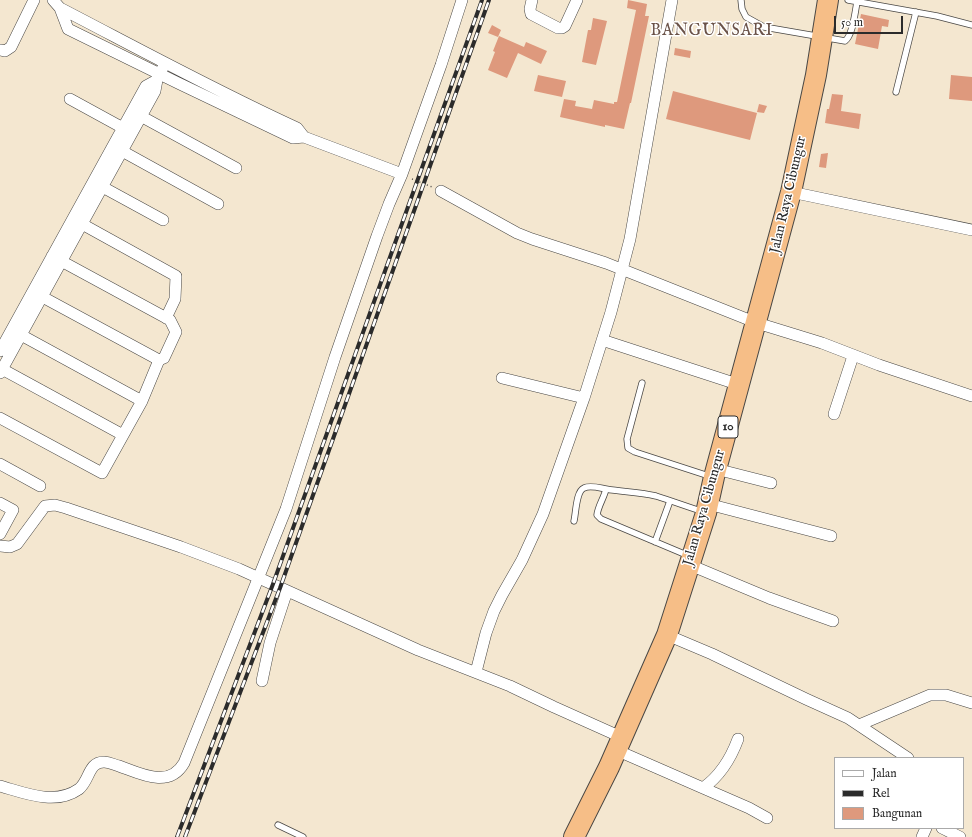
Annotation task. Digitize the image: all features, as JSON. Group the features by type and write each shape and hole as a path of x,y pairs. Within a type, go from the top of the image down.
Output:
{"highway":[{"name":"Jalan Raya Cibungur","path":"574,837 599,787 667,635 691,561 707,508 715,473 757,323 791,192 823,37 828,0"}],"street":[{"path":"0,50 5,51 11,47 34,0"},
{"path":"0,786 42,798 58,797 80,788 84,784 92,767 103,762 108,762 149,777 164,778 174,774 184,763 290,498 335,357 377,236 402,174 441,65 462,0"},
{"path":"532,0 530,9 531,14 558,28 565,26 577,0"},
{"path":"476,672 486,633 494,611 522,560 540,521 584,398 602,340 630,239 672,0"},
{"path":"57,4 68,29 158,77 293,138 304,138 402,174"},
{"path":"57,4 165,63 297,128 304,138"},
{"path":"57,259 82,224 123,128 137,114 155,91 158,77 165,63"},
{"path":"70,99 123,128"},
{"path":"0,351 38,294 98,185 122,152 137,114"},
{"path":"137,114 236,168"},
{"path":"122,152 218,204"},
{"path":"98,185 163,220"},
{"path":"441,191 517,233 532,239 622,269 757,323 822,343 854,356 972,396"},
{"path":"791,192 972,230"},
{"path":"82,224 176,276 175,299 166,318"},
{"path":"0,418 102,473 142,400 159,360 164,358 176,332 170,320 57,259"},
{"path":"38,294 21,335 1,371 123,435"},
{"path":"38,294 159,360"},
{"path":"21,335 142,400"},
{"path":"602,340 740,385"},
{"path":"834,414 854,356"},
{"path":"502,378 584,398"},
{"path":"0,464 40,486"},
{"path":"715,473 771,483"},
{"path":"0,503 13,510 0,534"},
{"path":"0,546 10,547 17,544 45,506 55,505 181,547 259,577 418,650 476,672 703,788 767,818"},
{"path":"707,508 831,536"},
{"path":"691,561 769,598 833,621"},
{"path":"262,681 270,644 287,591"},
{"path":"667,635 712,654 806,700 848,718 907,757"},
{"path":"859,725 930,695 946,695 972,703"},
{"path":"703,788 722,770 738,740"},
{"path":"944,829 960,837"}],"lane":[{"path":"741,0 742,9 746,18 764,27 840,41 845,41 848,38 857,2"},
{"path":"848,0 937,16 972,25"},
{"path":"896,92 916,12"},
{"path":"642,383 627,439 628,448 635,452 715,473"},
{"path":"574,521 578,494 581,489 587,487 617,491 630,491 707,508"},
{"path":"606,489 598,509 597,515 601,519 655,542 691,561"},
{"path":"655,542 670,501"},
{"path":"278,825 303,837"}],"path":[{"path":"402,174 417,182 441,191"}],"building":[{"path":"628,0 647,4 645,16 649,16 631,103 624,129 605,125 605,127 560,117 564,99 576,101 575,106 592,109 594,100 614,104 614,102 617,102 636,10 627,8"},
{"path":"861,14 889,20 888,27 882,26 878,49 855,44"},
{"path":"593,18 607,21 596,65 582,62 588,30 591,30"},
{"path":"492,25 501,30 498,37 488,33"},
{"path":"499,36 524,47 526,42 547,51 541,64 518,53 507,78 488,70"},
{"path":"675,48 691,51 690,58 674,55"},
{"path":"538,75 566,81 562,97 534,91"},
{"path":"951,75 972,77 972,101 949,99"},
{"path":"673,91 757,113 750,140 666,119"},
{"path":"832,94 843,95 841,111 861,114 859,129 825,123 827,109 829,109"},
{"path":"759,104 767,106 764,113 757,112"},
{"path":"828,153 826,168 819,167 821,154"}],"railway":[{"path":"177,837 273,584 482,0"},
{"path":"185,837 280,588 489,0"}],"district":[{"name":"BANGUNSARI","path":"712,32"}]}
